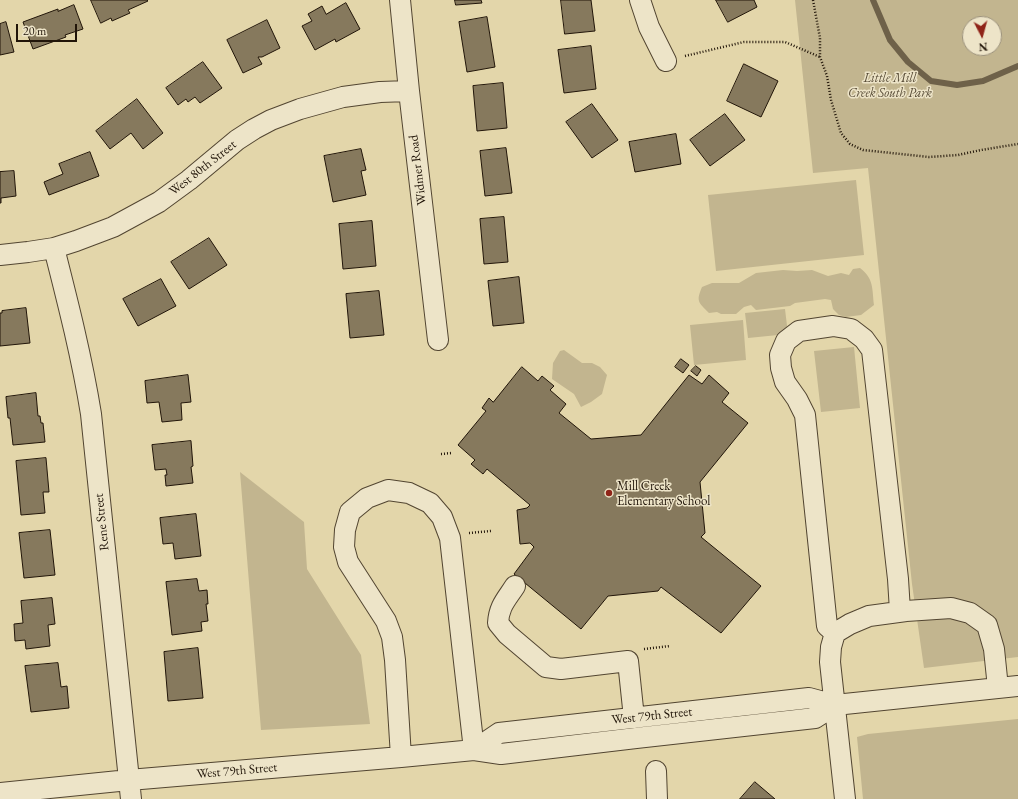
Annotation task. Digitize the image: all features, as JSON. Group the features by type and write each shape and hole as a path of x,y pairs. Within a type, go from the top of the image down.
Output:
{"street":[{"name":"Widmer Road","path":"400,0 438,340"},
{"path":"640,0 649,27 666,61"},
{"name":"West 80th Street","path":"0,255 54,248 113,227 158,202 189,180 237,140 254,129 300,108 343,97 380,92 409,91"},
{"name":"Rene Street","path":"54,248 69,305 85,377 91,414 130,790"},
{"path":"835,633 827,626 805,415 785,382 781,368 780,355 786,341 799,331 833,326 850,329 864,339 872,350 898,579 900,612"},
{"path":"401,758 396,660 392,637 386,621 348,562 344,547 345,530 350,512 367,498 388,490 409,493 430,503 442,518 450,538 474,750"},
{"path":"515,586 501,607 498,615 498,623 507,634 546,667 561,668 628,661 634,718"},
{"path":"845,799 830,662 831,647 835,633 850,624 869,616 951,608 970,613 987,626 994,649 998,688"},
{"name":"West 79th Street","path":"474,750 499,733 809,698 835,705 1018,686"},
{"name":"West 79th Street","path":"0,793 130,790 474,750 501,754 815,718 835,705"},
{"path":"656,771 657,799"}],"path":[{"path":"813,0 820,38 820,57 827,76 831,100 841,133 850,144 863,150 929,157 958,155 1018,144"},
{"path":"666,61 744,42 784,42 820,57"},
{"path":"441,454 452,453"},
{"path":"466,533 491,531"},
{"path":"640,649 670,646"}],"green space":[{"name":"Little Mill Creek South Park","path":"795,0 1018,0 1018,657 924,668 912,584 868,168 813,173"},
{"path":"856,180 864,255 716,271 708,195"},
{"path":"860,268 868,276 872,284 874,305 861,315 846,317 839,315 833,309 831,300 825,299 795,303 790,306 756,310 751,305 744,307 736,314 721,314 717,312 709,313 699,301 699,295 702,287 712,283 739,283 756,273 783,270 812,270 828,276 841,273 849,275 853,269"},
{"path":"785,309 788,334 748,338 745,313"},
{"path":"743,320 746,360 694,365 690,325"},
{"path":"854,347 860,408 821,412 814,351"},
{"path":"564,350 582,363 592,363 600,367 607,375 602,394 581,407 574,394 552,379 553,363 560,351"},
{"path":"240,472 304,522 307,569 361,655 370,724 261,730"},
{"path":"1018,719 1018,799 863,799 857,737 868,734"}],"building":[{"path":"91,0 148,1 128,10 130,13 112,21 111,18 101,23"},
{"path":"455,0 481,0 482,3 456,5"},
{"path":"561,0 591,0 595,31 565,34"},
{"path":"716,0 754,0 757,7 728,22"},
{"path":"346,3 360,29 336,42 335,39 315,50 302,26 312,21 308,14 322,6 326,14"},
{"path":"74,5 83,29 33,49 23,22 58,9 58,11"},
{"path":"487,17 495,67 467,72 459,22"},
{"path":"267,20 280,48 262,57 258,57 262,64 243,73 227,40"},
{"path":"6,22 14,52 0,55 0,24"},
{"path":"591,46 596,89 564,93 558,50"},
{"path":"203,62 222,88 200,103 195,97 188,102 186,99 178,105 166,88"},
{"path":"744,64 778,81 761,117 727,101"},
{"path":"503,83 507,128 477,131 473,86"},
{"path":"137,99 163,133 143,149 131,133 110,149 96,131"},
{"path":"592,104 618,140 592,158 566,122"},
{"path":"725,114 745,140 710,166 690,140"},
{"path":"676,134 681,164 635,172 629,142"},
{"path":"506,148 512,193 485,196 480,151"},
{"path":"361,149 366,170 361,171 366,195 333,202 324,156"},
{"path":"90,152 99,176 49,195 44,182 63,174 59,164"},
{"path":"14,171 16,196 1,198 0,203 0,172"},
{"path":"504,217 508,262 484,264 480,219"},
{"path":"372,221 376,266 343,269 339,224"},
{"path":"209,238 227,265 189,289 171,262"},
{"path":"519,277 524,323 493,326 488,281"},
{"path":"161,279 176,306 138,326 123,299"},
{"path":"379,291 384,335 350,338 346,294"},
{"path":"26,308 30,343 0,346 0,313 2,313 2,311"},
{"path":"681,359 689,365 683,373 675,367"},
{"path":"696,366 701,370 697,376 691,371"},
{"name":"Mill Creek Elementary School","path":"522,367 538,381 542,376 554,386 550,390 566,404 559,413 591,439 641,435 689,375 702,384 709,375 729,393 722,402 748,423 700,482 705,533 701,537 761,586 721,633 661,587 658,591 608,596 581,629 514,574 534,547 530,543 520,544 517,510 527,508 530,505 487,469 483,474 471,464 475,460 458,445 486,411 482,408 489,398 493,402"},
{"path":"188,375 191,402 181,403 182,420 162,422 159,402 147,403 145,381"},
{"path":"36,393 38,416 40,416 41,423 43,423 45,442 13,445 6,397"},
{"path":"191,441 193,466 191,467 193,483 166,486 166,469 155,470 152,445"},
{"path":"46,458 49,492 43,492 45,513 21,515 16,461"},
{"path":"196,514 201,556 175,559 173,543 163,544 160,518"},
{"path":"50,530 55,575 24,578 19,533"},
{"path":"197,579 199,591 207,590 208,604 206,604 208,621 201,622 202,631 172,635 166,582"},
{"path":"52,598 55,624 48,625 50,646 26,649 25,640 15,641 14,624 23,623 21,601"},
{"path":"198,648 203,698 168,701 164,652"},
{"path":"58,663 61,687 67,686 69,708 31,712 25,666"},
{"path":"755,782 775,799 740,799"}],"waterway":[{"path":"873,0 890,40 908,62 931,81 957,85 983,81 1018,66"}],"place":[{"name":"Mill Creek Elementary School","path":"609,493"}]}
